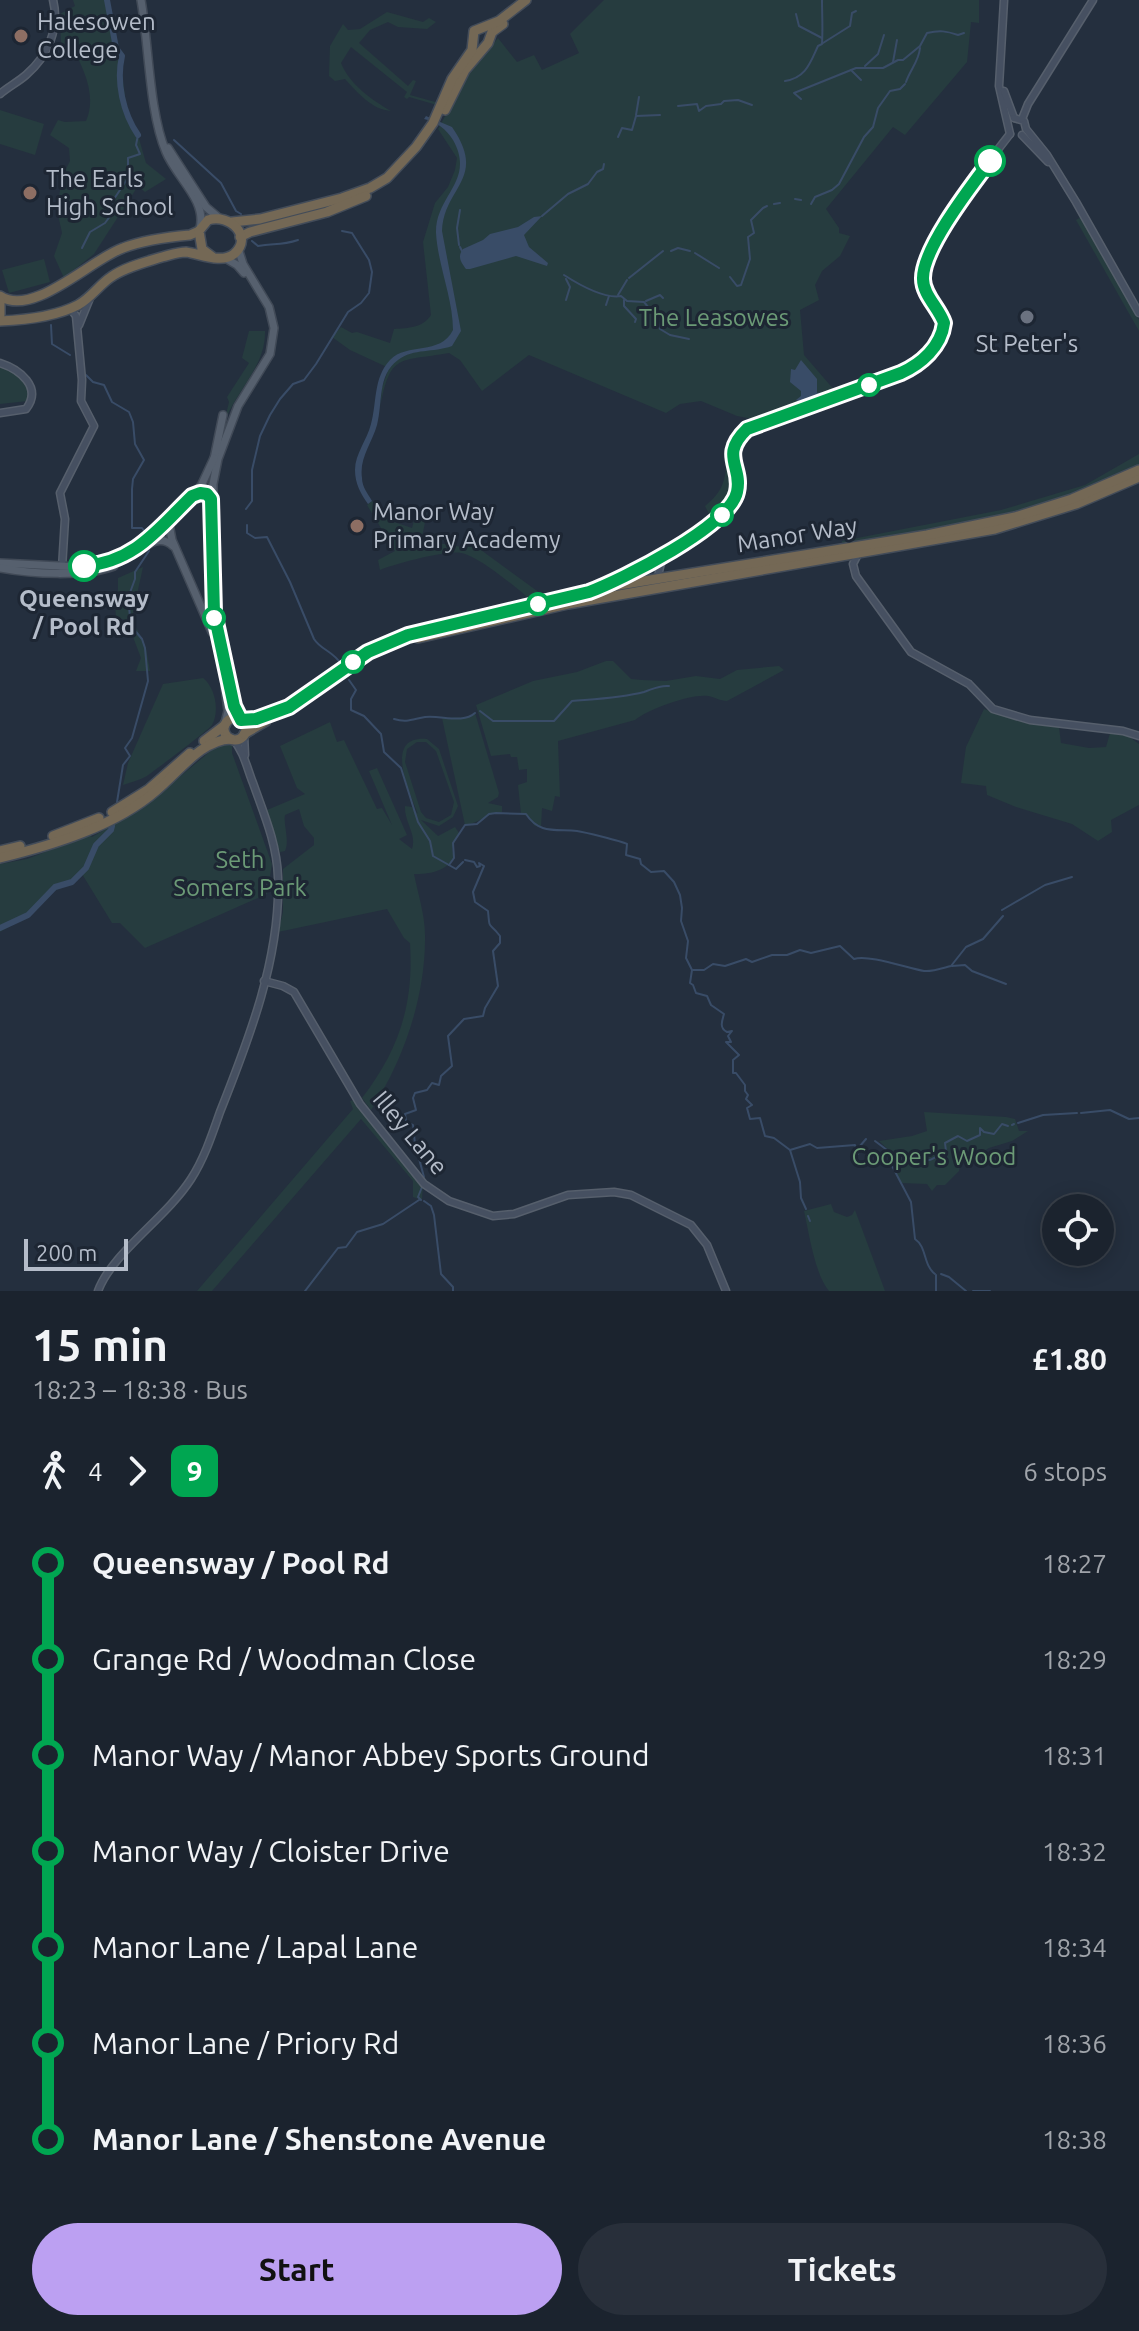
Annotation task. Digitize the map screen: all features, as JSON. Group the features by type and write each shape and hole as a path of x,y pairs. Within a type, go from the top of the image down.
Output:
{"highway":[{"path":"473,43 479,47 526,0"},
{"path":"240,237 338,208 367,196 391,180 437,123 461,76 487,37 534,0"},
{"path":"0,315 0,298 12,302 35,297 56,288 98,259 122,248 190,235 208,220 220,218 232,222 260,219 370,188 387,178 433,123 452,79 470,54 474,31 487,37"},
{"path":"0,321 25,319 70,308 92,295 111,277 162,257 182,252 225,258 238,248 240,237 232,222"},
{"path":"199,229 202,249 214,258"},
{"name":"Manor Way","path":"240,720 256,719 289,707 368,652 408,635 659,578 1015,517 1084,494 1139,470"},
{"name":"Manor Way","path":"244,734 310,700 368,658 400,644 568,604 840,557 856,559 1016,524 1076,504 1139,477"},
{"path":"0,851 45,839 122,806 149,789 233,718 240,720 245,727 244,734 218,740 204,748 154,793 125,812 48,844 0,858"},
{"path":"225,724 225,733 232,739"}],"main road":[{"path":"0,94 31,70 52,38 56,22 53,0"},
{"path":"141,0 157,118 168,157 202,210 199,229"},
{"path":"1006,0 1003,86 1011,119 1007,127 1010,134 1016,136 1024,132"},
{"path":"1093,0 1030,100 1022,119 1024,132 1051,164 1076,202 1139,313"},
{"path":"1011,119 1022,119"},
{"path":"589,592 658,562 668,551 711,526 734,502 738,481 732,463 733,452 739,437 747,429 901,373 919,363 933,348 941,337 944,323 923,284 925,266 952,214 1010,134"},
{"path":"162,135 206,207 220,218"},
{"path":"238,248 274,328 270,354 238,406 218,459 211,499 216,628 240,720"},
{"path":"62,569 100,565 138,548 203,484 234,406 265,355 270,332 267,308 240,268 225,258"},
{"path":"77,330 92,295"},
{"path":"62,569 65,513 60,493 94,426 81,401 82,380 75,313 70,308"},
{"path":"0,363 15,368 29,384 30,404 21,412 0,413"},
{"path":"214,459 223,415"},
{"path":"192,496 205,493 211,499"},
{"path":"168,519 175,547 210,624 227,700 225,724"},
{"path":"0,566 108,568 132,557 155,541 167,541 175,547"},
{"path":"856,559 856,576 911,652 969,684 993,709 1019,718 1123,731 1139,736"},
{"path":"658,562 664,573 674,576"},
{"path":"652,589 659,578 658,562"},
{"path":"194,591 206,593 212,582"},
{"path":"244,734 245,759"},
{"path":"98,1291 103,1277 167,1212 193,1177 232,1083 264,981 278,914 278,874 273,840 245,759 232,739"},
{"name":"Illey Lane","path":"264,981 294,992 360,1104 432,1190 449,1201 493,1216 514,1214 568,1195 614,1192 631,1195 691,1225 707,1245 726,1291"}],"green space":[{"path":"73,0 107,0 115,48 123,52 121,66 128,119 138,135 146,163 166,179 145,192 138,186 94,254 64,278 54,256 62,233 57,210 62,177 70,161 69,148 50,135 58,120 86,121 90,102 85,73 72,47 61,47 60,14 75,6"},
{"name":"The Leasowes","path":"604,0 979,0 979,23 971,22 967,62 905,135 893,127 826,209 839,233 850,236 840,256 822,271 815,285 819,300 800,310 804,355 836,392 753,419 701,401 680,404 666,413 529,355 482,391 460,360 449,353 400,363 388,377 380,409 382,387 389,368 350,350 332,337 341,327 390,343 394,329 419,325 431,315 423,242 435,203 448,187 457,158 438,129 466,78 498,38 517,62 534,55 542,70 579,53 570,34"},
{"path":"387,12 423,22 429,18 436,22 427,29 398,27 388,22 370,30 359,43 408,86 413,80 416,81 410,95 439,103 437,105 404,97 407,92 351,47 341,63 345,71 362,91 391,111 371,104 345,79 335,81 329,76 330,46 343,24 348,30 360,29"},
{"path":"0,110 44,124 35,155 0,144"},
{"path":"1081,217 1139,320 1139,331 1076,220"},
{"path":"44,259 50,282 9,293 2,270"},
{"path":"249,331 265,331 264,344 255,369 223,427 229,402 227,397 249,363 242,358"},
{"path":"0,365 25,382 28,401 0,404"},
{"path":"726,453 729,453 734,489 729,502 712,520 705,506 723,483"},
{"path":"1139,454 1139,465 1088,490 998,518 842,545 842,541 1001,510 1085,485"},
{"path":"372,501 394,522 412,528 416,513 427,513 422,537 435,534 438,543 462,547 465,541 482,545 481,550 544,596 530,599 487,566 461,553 433,555 380,570 378,560 395,551 367,505"},
{"path":"143,567 133,613 146,648 150,671 136,671 141,658 130,629 123,619 116,619 115,603 118,602 118,578"},
{"path":"613,661 631,679 642,680 666,681 696,676 720,679 737,670 779,666 784,670 727,701 708,696 691,697 660,707 635,720 558,741 560,797 555,796 552,811 542,808 541,827 535,826 521,814 518,785 527,782 527,769 519,770 517,757 510,754 491,756 476,705 533,681 577,672"},
{"path":"203,678 211,687 215,700 216,713 212,725 147,776 123,785 128,763 163,684"},
{"path":"984,709 1027,723 1059,727 1061,743 1089,748 1106,747 1110,733 1128,736 1139,744 1139,805 1111,820 1112,832 1098,841 1072,824 987,795 986,786 961,783 966,747"},
{"path":"475,713 499,793 488,803 502,806 502,812 465,825 442,718 470,717"},
{"path":"330,722 337,742 344,740 377,809 382,808 392,825 369,771 377,768 407,835 399,839 412,849 413,838 405,806 412,807 418,814 405,780 402,755 405,746 413,740 427,739 439,749 458,806 453,817 439,826 421,820 438,836 455,827 459,833 450,863 436,871 414,874 425,927 422,981 403,1048 371,1110 362,1098 386,1062 401,1025 409,986 410,943 387,909 278,932 283,912 283,869 314,845 314,838 304,826 299,809 285,815 286,847 285,851 280,852 267,810 305,794 297,788 280,746","holes":["417,742 426,742 436,751 454,802 451,815 439,822 426,818 421,812 405,762 407,749"]},
{"name":"Seth Somers Park","path":"232,745 232,753 272,864 267,894 145,948 120,923 112,923 82,874 72,883 48,894 28,916 0,932 0,864 27,859 89,835 92,837 144,807 214,748"},
{"path":"355,1100 423,1184 422,1200 413,1197 413,1181 361,1119 212,1291 197,1291 353,1109 350,1101"},
{"name":"Cooper's Wood","path":"924,1112 1006,1117 1015,1119 1019,1131 1028,1131 960,1165 959,1171 945,1185 937,1185 932,1191 927,1184 901,1183 892,1163 893,1154 879,1141 927,1131"},
{"path":"831,1204 834,1212 847,1217 855,1210 885,1291 829,1291 824,1284 813,1253 804,1211"}],"water":[{"path":"426,116 452,127 466,159 461,182 444,216 442,231 461,331 452,346 404,356 387,373 377,425 362,464 363,484 372,501 368,504 357,484 356,464 371,424 381,375 397,355 440,343 453,330 436,233 441,208 457,177 459,154 447,132 424,119"},
{"path":"542,216 524,235 529,247 548,263 547,266 516,256 466,269 460,257 463,249 490,234 518,227 534,217"},
{"path":"801,360 817,379 817,398 801,403 796,400 801,396 801,391 790,382 791,369 795,370"}],"waterway":[{"path":"107,0 116,48 122,56 122,97 138,135"},
{"path":"785,81 803,73 822,44 822,0"},
{"path":"823,43 850,26 852,13 856,11"},
{"path":"796,14 799,26 822,38"},
{"path":"801,99 794,93 856,68 883,68 903,60 920,46 927,33 964,33"},
{"path":"865,66 878,54 884,35"},
{"path":"893,62 897,40"},
{"path":"906,82 920,48"},
{"path":"851,70 861,80"},
{"path":"811,204 815,197 839,184 864,137 873,127 878,108 890,91 900,89 905,84"},
{"path":"636,115 639,97"},
{"path":"678,106 697,104 699,111 724,101 738,100 752,105"},
{"path":"618,137 622,128 632,130 636,116 660,115"},
{"path":"82,248 90,232 105,223 111,215 112,202 128,178 128,158 140,154 136,145 138,135"},
{"path":"174,140 221,183 236,211 241,214"},
{"path":"542,216 568,194 588,184 604,164"},
{"path":"795,199 801,200"},
{"path":"774,204 780,203"},
{"path":"730,277 737,286 741,285 750,259 748,237 754,233 751,220 767,206"},
{"path":"459,245 457,228 460,210"},
{"path":"246,509 252,501 252,470 260,436 270,415 293,384 304,380 348,312 369,293 372,272 369,260 352,233 342,231"},
{"path":"252,241 258,246 298,240"},
{"path":"460,247 462,251"},
{"path":"671,251 678,248 690,251"},
{"path":"629,278 663,251"},
{"path":"695,253 719,268"},
{"path":"564,275 599,293 644,302 657,318 660,329 670,335 689,339"},
{"path":"566,279 570,287 566,300"},
{"path":"618,295 627,280"},
{"path":"646,301 660,295 663,298"},
{"path":"606,305 609,296"},
{"path":"624,300 624,306 636,319 635,322"},
{"path":"51,325 52,344 70,355"},
{"path":"86,375 93,382 104,385 112,402 129,412 133,422 135,444 144,460 133,479 132,528 142,528 146,533"},
{"path":"817,394 832,392"},
{"path":"247,525 247,533 255,538 267,537 314,639 341,664"},
{"path":"117,802 123,765 130,756 125,748 132,738 148,681 145,648 131,626 128,598 135,572 149,551"},
{"path":"349,680 356,690 351,699 351,710 364,716 381,734 384,752 401,768 418,822 430,841 433,856 456,869 463,862"},
{"path":"480,711 493,721 554,721 572,701 626,696 669,686"},
{"path":"394,719 458,719 475,713"},
{"path":"449,865 454,858 453,843 465,825 477,824 489,814 496,813 526,814 542,828 581,832 627,844 626,855 640,859 641,864 651,872 664,871 680,895 681,921 688,941 686,958 692,970 690,983 696,993 707,996 711,1005 724,1014 724,1030 732,1031 728,1036 731,1042 726,1042 739,1055 733,1060 733,1073 745,1085 746,1099 752,1105 747,1108 750,1119 760,1118 765,1136 774,1138 790,1150 810,1144 817,1148 855,1145 858,1154 866,1139"},
{"path":"0,928 28,915 55,887 72,882 86,868 96,845 112,826"},
{"path":"424,1177 413,1125 406,1121 405,1114 416,1110 415,1093 427,1090 432,1083 439,1085 441,1076 452,1066 448,1036 464,1019 483,1016 498,986 493,951 500,943 500,936 490,924 488,911 475,902 473,892 484,866 479,863 477,867 474,862 465,860"},
{"path":"1002,910 1045,885 1072,877"},
{"path":"693,970 704,970 713,964 725,966 746,959 752,962 772,955 787,955 800,950 811,953 840,946 854,959 868,958 924,971 934,970 951,966 966,947 983,939 1003,916"},
{"path":"952,966 965,965 972,971 1006,984"},
{"path":"1081,1113 1110,1110 1129,1119 1139,1118"},
{"path":"1018,1123 1043,1115 1077,1113"},
{"path":"875,1141 891,1153 929,1160 946,1151 945,1143 958,1136 967,1141 980,1135 980,1128 994,1134 1002,1124 1008,1126"},
{"path":"790,1150 806,1209"},
{"path":"891,1153 890,1162 911,1202 915,1239 935,1274"},
{"path":"421,1200 418,1197 422,1187"},
{"path":"305,1291 338,1248 346,1247 357,1232 383,1224 419,1200"},
{"path":"424,1201 431,1206 434,1215 441,1274 453,1291"},
{"path":"808,1216 810,1221"},
{"path":"941,1274 966,1291"},
{"path":"936,1275 936,1291"},
{"path":"973,1291 990,1291"}],"bus line":[{"name":"9","path":"84,566 107,564 130,554 192,496 207,494 211,499 216,628 234,706 241,720 256,719 289,707 385,643 435,628 589,592 618,581 711,526 734,502 738,481 732,463 733,452 739,437 747,429 882,381 913,367 927,355 939,341 944,323 923,284 925,266 952,214 990,161"}],"place":[{"name":"Halesowen College","path":"21,36"},
{"name":"The Earls High School","path":"30,193"},
{"name":"St Peter's","path":"1027,317"},
{"name":"Manor Way Primary Academy","path":"357,526"},
{"name":"Queensway / Pool Rd","path":"84,566"}]}
